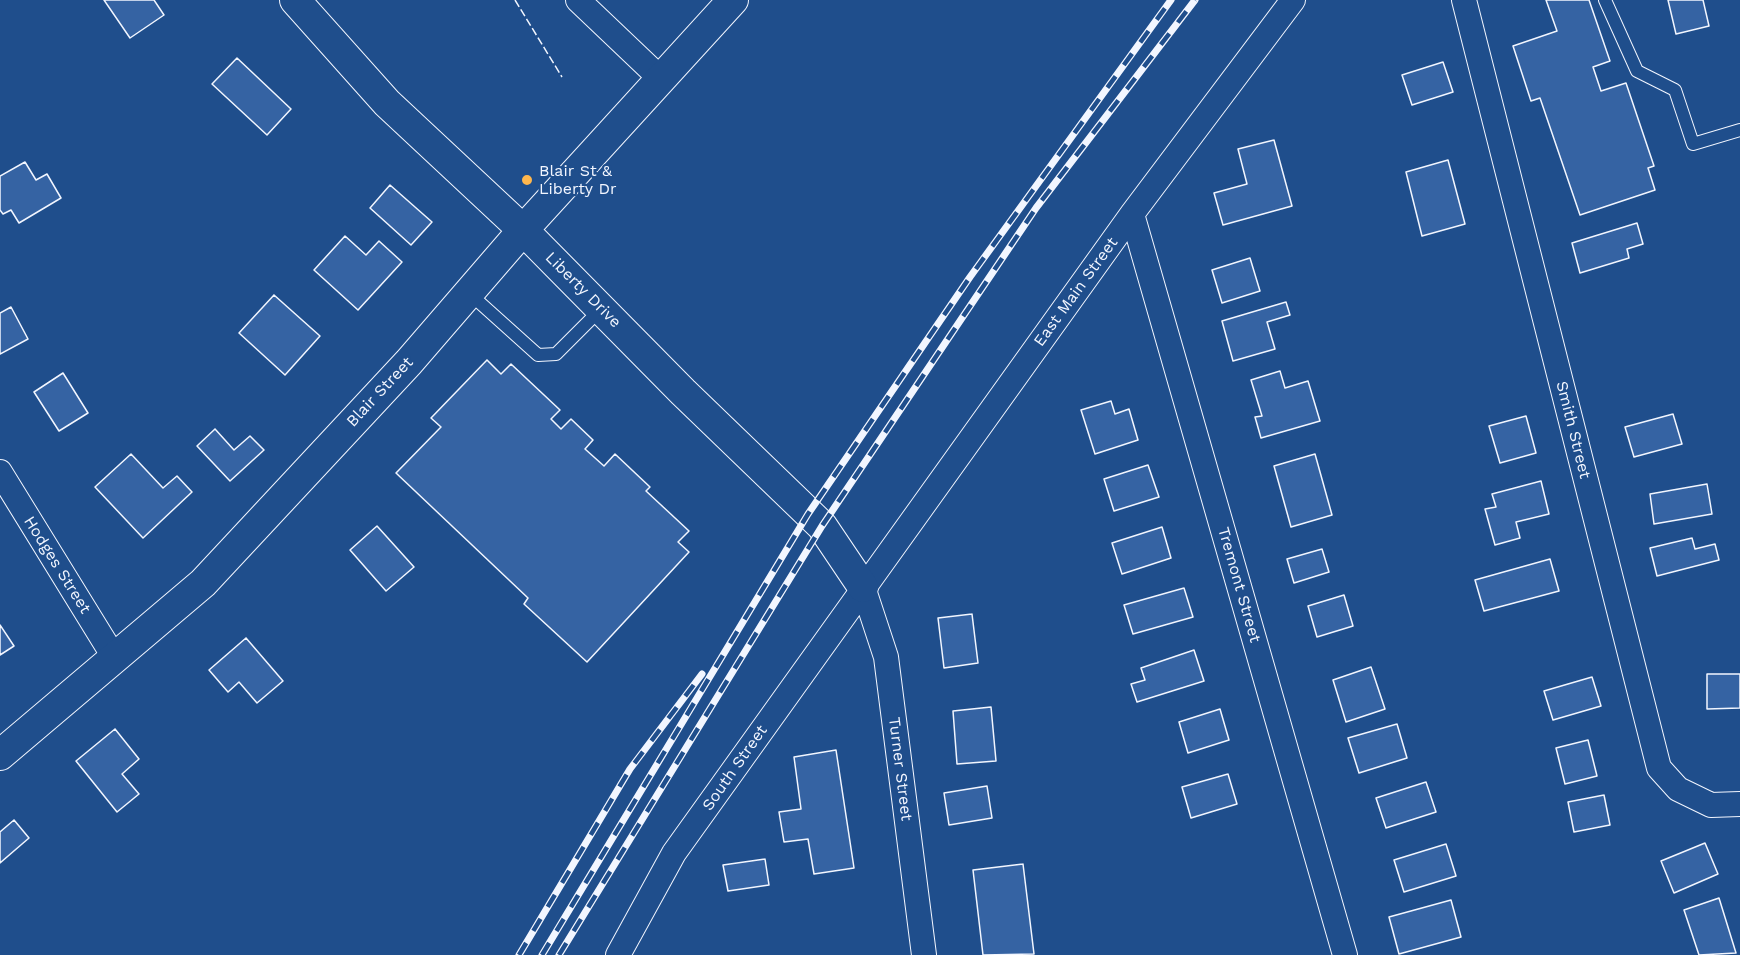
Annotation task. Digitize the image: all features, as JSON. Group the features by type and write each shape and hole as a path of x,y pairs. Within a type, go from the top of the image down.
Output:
{"street":[{"name":"Liberty Drive","path":"295,0 387,103 523,230 822,526 863,587"},
{"path":"578,0 661,79"},
{"name":"Blair Street","path":"0,755 203,583 409,362 523,230 733,0"},
{"name":"East Main Street","path":"863,587 1132,214 1293,0"},
{"name":"Smith Street","path":"1464,0 1659,768 1678,789 1711,805 1740,804"},
{"name":"Tremont Street","path":"1132,214 1346,955"},
{"name":"Hodges Street","path":"0,472 114,657"},
{"name":"South Street","path":"618,955 674,853 863,587"},
{"name":"Turner Street","path":"863,587 886,657 924,955"}],"lane":[{"path":"1605,0 1637,71 1675,90 1693,144 1740,130"},
{"path":"469,292 538,355 556,354 602,309"}],"building":[{"path":"104,0 154,0 164,15 130,38"},
{"path":"1546,0 1589,0 1610,61 1593,67 1601,91 1626,83 1654,166 1648,168 1655,190 1580,215 1540,98 1531,101 1513,46 1557,31"},
{"path":"1668,0 1703,0 1709,26 1676,34"},
{"path":"237,58 291,109 267,135 212,84"},
{"path":"1443,62 1453,92 1412,105 1402,75"},
{"path":"1274,140 1292,206 1223,225 1214,193 1247,184 1238,149"},
{"path":"1448,160 1465,224 1422,236 1406,172"},
{"path":"25,162 36,180 47,174 61,198 19,223 11,210 3,214 0,210 0,176"},
{"path":"390,185 432,222 411,245 370,208"},
{"path":"1637,223 1643,244 1627,249 1629,258 1580,273 1572,243"},
{"path":"345,236 366,255 379,241 402,262 358,310 314,270"},
{"path":"1250,258 1260,291 1222,303 1212,270"},
{"path":"274,295 320,336 285,375 239,333"},
{"path":"1286,302 1290,315 1267,322 1275,349 1233,361 1222,321"},
{"path":"11,307 28,339 0,354 0,313"},
{"path":"487,360 501,374 511,364 560,410 551,419 561,429 571,419 593,440 585,449 604,466 615,454 650,487 646,491 689,531 678,542 689,552 587,662 524,604 528,598 396,473 441,427 431,418"},
{"path":"1280,371 1285,388 1308,381 1320,421 1261,438 1255,417 1262,416 1251,380"},
{"path":"63,373 88,413 59,431 34,392"},
{"path":"1111,401 1115,414 1129,409 1138,440 1095,454 1081,410"},
{"path":"1673,414 1682,444 1634,457 1625,427"},
{"path":"1526,416 1536,453 1500,463 1489,426"},
{"path":"215,429 234,450 250,436 264,450 230,481 197,446"},
{"path":"131,454 163,488 177,476 192,492 143,538 95,487"},
{"path":"1315,454 1332,515 1291,527 1274,466"},
{"path":"1148,465 1159,497 1114,511 1104,479"},
{"path":"1541,481 1549,514 1516,522 1520,538 1495,545 1485,509 1496,507 1492,494"},
{"path":"1707,484 1712,514 1654,524 1650,494"},
{"path":"377,526 414,567 386,591 350,550"},
{"path":"1162,527 1171,558 1122,574 1112,543"},
{"path":"1692,538 1695,549 1715,544 1719,560 1657,576 1650,548"},
{"path":"1322,549 1329,572 1294,583 1287,559"},
{"path":"1550,559 1559,591 1484,611 1475,580"},
{"path":"1184,588 1193,617 1133,634 1124,605"},
{"path":"1344,595 1353,626 1317,637 1308,606"},
{"path":"972,614 978,663 944,668 938,618"},
{"path":"0,625 14,646 0,655"},
{"path":"246,638 283,681 257,703 239,682 228,692 209,670"},
{"path":"1194,650 1204,681 1137,702 1131,684 1145,680 1141,668"},
{"path":"1371,667 1385,709 1346,722 1333,680"},
{"path":"1707,674 1740,674 1740,708 1707,709"},
{"path":"1592,677 1601,706 1553,720 1544,691"},
{"path":"991,707 996,761 957,764 953,711"},
{"path":"1220,709 1229,740 1188,753 1179,722"},
{"path":"1397,724 1407,758 1359,773 1348,738"},
{"path":"115,729 139,759 122,774 139,794 117,812 76,761"},
{"path":"1588,740 1597,776 1565,784 1556,748"},
{"path":"836,750 854,868 814,874 808,839 784,842 779,812 801,809 794,757"},
{"path":"1228,774 1237,804 1191,818 1182,787"},
{"path":"1426,782 1436,812 1386,828 1376,798"},
{"path":"987,786 992,818 949,825 944,793"},
{"path":"1604,795 1610,825 1574,832 1568,802"},
{"path":"14,820 29,838 0,863 0,832"},
{"path":"1705,843 1718,874 1674,893 1661,861"},
{"path":"1446,844 1456,876 1404,892 1394,860"},
{"path":"765,859 769,885 728,891 723,865"},
{"path":"1023,864 1034,954 983,955 973,870"},
{"path":"1719,898 1736,953 1699,955 1684,910"},
{"path":"1451,900 1461,937 1399,954 1389,917"}],"railway":[{"path":"542,955 808,514 970,277 1171,0"},
{"path":"559,955 822,526 1036,208 1195,0"},
{"path":"519,955 630,769 702,674"}],"fence":[{"path":"515,0 562,77"}],"place":[{"name":"Blair St & Liberty Dr","path":"527,180"}]}
